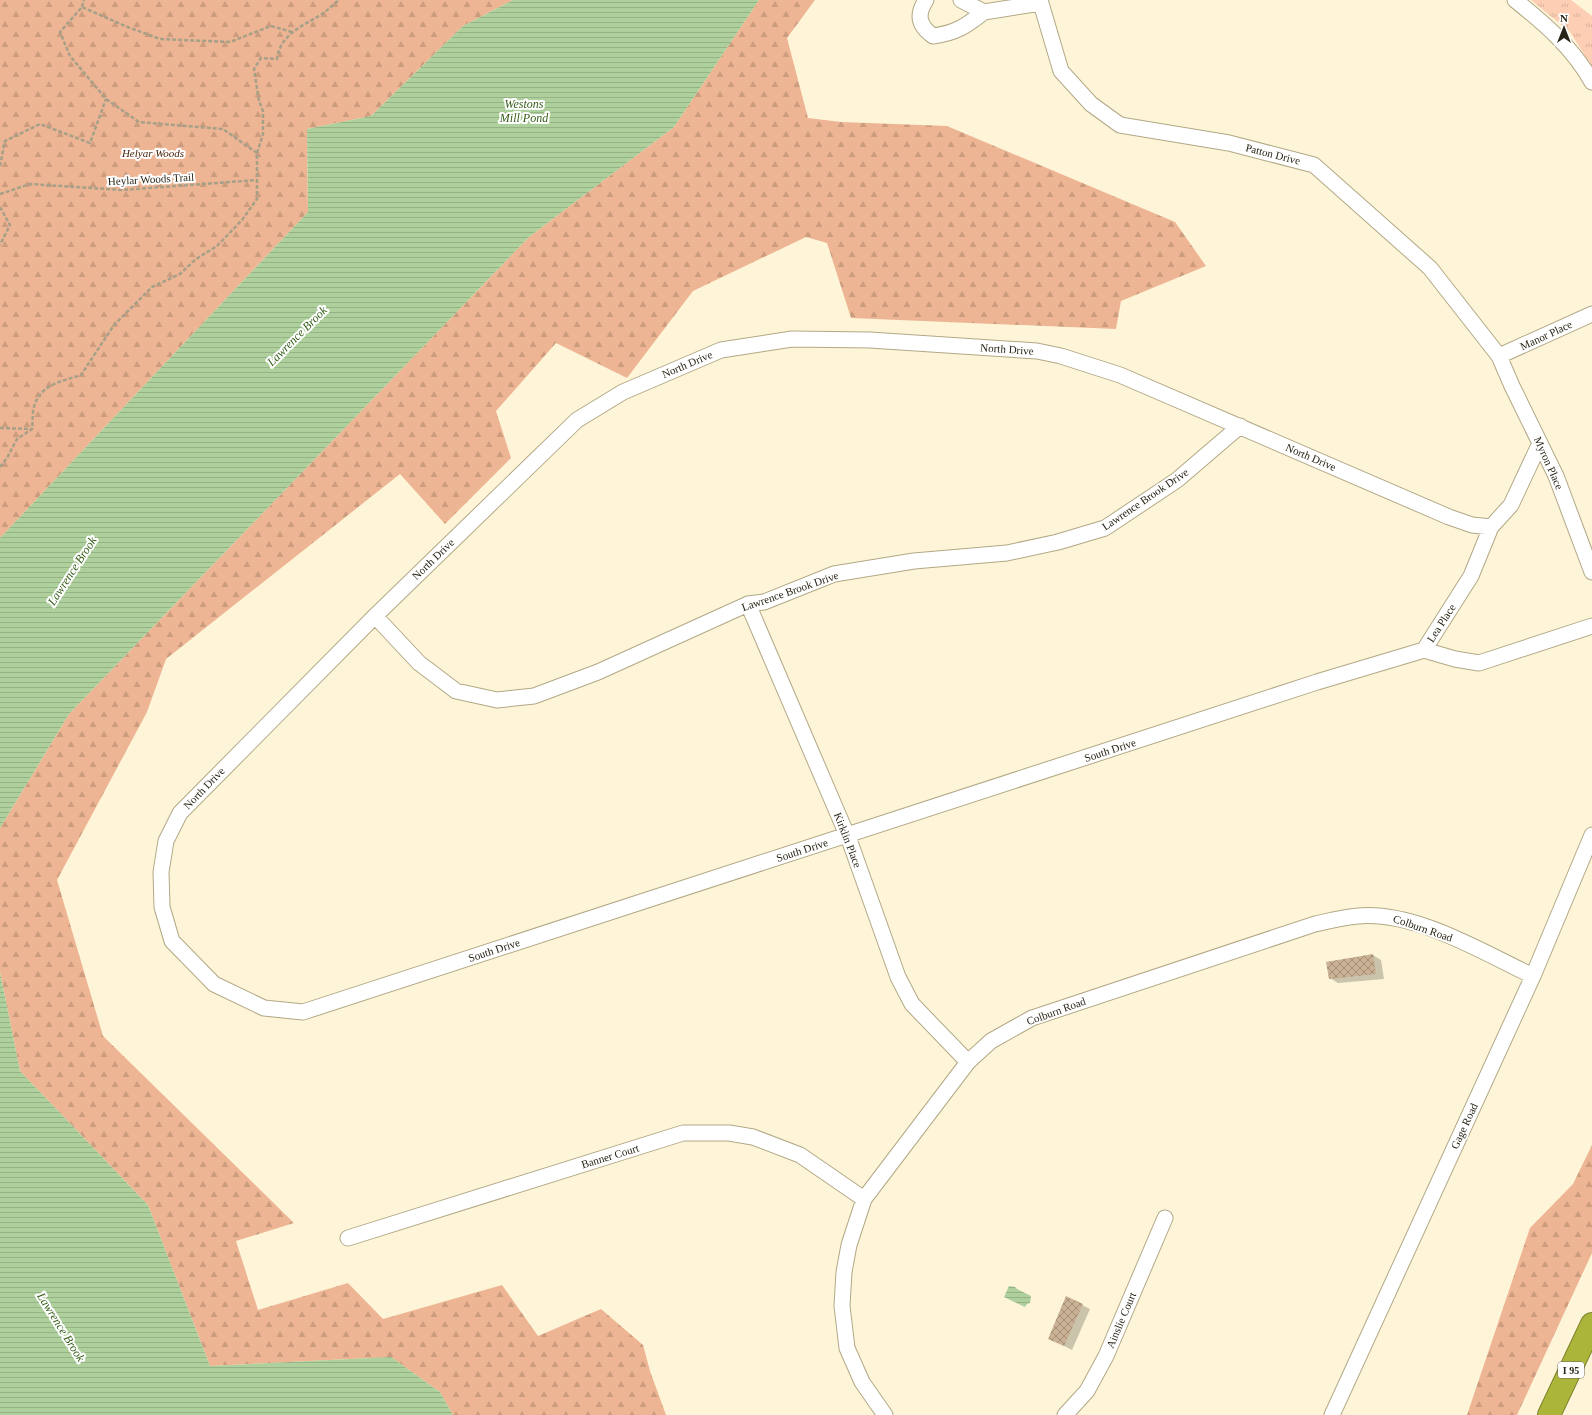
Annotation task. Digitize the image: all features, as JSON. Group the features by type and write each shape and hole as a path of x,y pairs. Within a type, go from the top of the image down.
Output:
{"highway":[{"name":"I 95","path":"1549,1415 1592,1324"}],"street":[{"path":"926,0 921,9 920,18 926,31 933,36 948,34 961,29 984,12 1040,2"},
{"path":"961,0 984,12"},
{"path":"1515,0 1544,23 1563,41 1577,58 1592,82"},
{"name":"Patton Drive","path":"1040,2 1061,71 1091,104 1120,125 1229,143 1314,165 1430,268 1499,356"},
{"name":"Manor Place","path":"1499,356 1592,314"},
{"name":"North Drive","path":"191,960 172,941 162,907 161,872 166,841 180,813 375,616 577,420 623,392 720,350 792,339 870,340 1037,351 1061,356 1120,375 1449,517 1472,525 1491,528"},
{"name":"Myron Place","path":"1499,356 1556,476 1592,572"},
{"name":"Lawrence Brook Drive","path":"375,616 419,663 456,691 497,700 534,696 598,672 748,604 764,602 834,574 914,561 1007,553 1058,542 1105,528 1176,480 1240,426"},
{"name":"Lea Place","path":"1540,443 1511,504 1491,528 1471,576 1424,650 1455,659 1479,663 1592,626"},
{"name":"Kirklin Place","path":"748,604 847,835 898,977 912,1004 968,1062"},
{"name":"South Drive","path":"191,960 214,984 264,1008 303,1012 1317,682 1424,650"},
{"name":"Gage Road","path":"1332,1415 1533,976 1592,834"},
{"name":"Colburn Road","path":"885,1415 862,1382 847,1348 842,1306 844,1272 849,1245 864,1199 968,1062 991,1041 1032,1018 1316,924 1358,916 1390,917 1425,927 1455,939 1533,976"},
{"name":"Banner Court","path":"348,1238 683,1133 729,1133 753,1137 800,1155 864,1199"},
{"name":"Ainslie Court","path":"1065,1415 1087,1391 1106,1356 1164,1218"}],"path":[{"path":"84,0 82,7 60,32 70,56 106,99 139,122 223,128 257,153"},
{"path":"32,429 34,406 41,393 53,383 81,375 114,325 152,287 180,274 196,259 217,246 242,220 257,199 257,153 263,134 263,111 259,101 254,69 261,58 277,59 278,50 292,32 324,13 339,0"},
{"path":"82,7 125,26 160,39 230,42 271,26 292,32"},
{"path":"0,166 5,141 40,124 90,143 106,99"},
{"name":"Heylar Woods Trail","path":"0,194 30,184 122,190 257,180"},
{"path":"0,207 10,225 0,245"},
{"path":"0,428 32,429"},
{"path":"0,467 7,458 17,439 32,429"}],"green space":[{"name":"Helyar Woods","path":"0,0 513,0 463,26 371,116 307,129 308,212 0,538"},
{"path":"759,0 815,0 787,38 808,118 841,122 947,126 1175,222 1206,266 1121,301 1116,329 851,318 827,243 806,237 693,291 627,378 556,343 496,411 511,458 445,524 400,474 166,659 147,712 57,880 103,1036 294,1223 236,1241 258,1310 348,1283 383,1319 502,1285 538,1336 601,1309 643,1345 650,1371 666,1415 453,1415 440,1392 391,1357 210,1366 148,1205 20,1071 0,972 0,828 69,714 529,237 674,127"},
{"path":"1531,0 1571,0 1592,16 1592,67 1570,32"},
{"path":"1592,1145 1592,1253 1517,1415 1467,1415 1530,1228 1573,1184"}],"water":[{"name":"Westons Mill Pond","path":"513,0 759,0 674,127 529,237 69,714 0,828 0,538 308,212 307,129 371,116 463,26"},
{"name":"Lawrence Brook","path":"0,972 20,1071 148,1205 210,1366 391,1357 440,1392 453,1415 0,1415"},
{"path":"1009,1286 1015,1287 1031,1296 1030,1303 1025,1307 1004,1297"}],"building":[{"path":"1373,954 1376,974 1329,979 1326,962"},
{"path":"1066,1296 1083,1304 1064,1346 1048,1339"}]}
